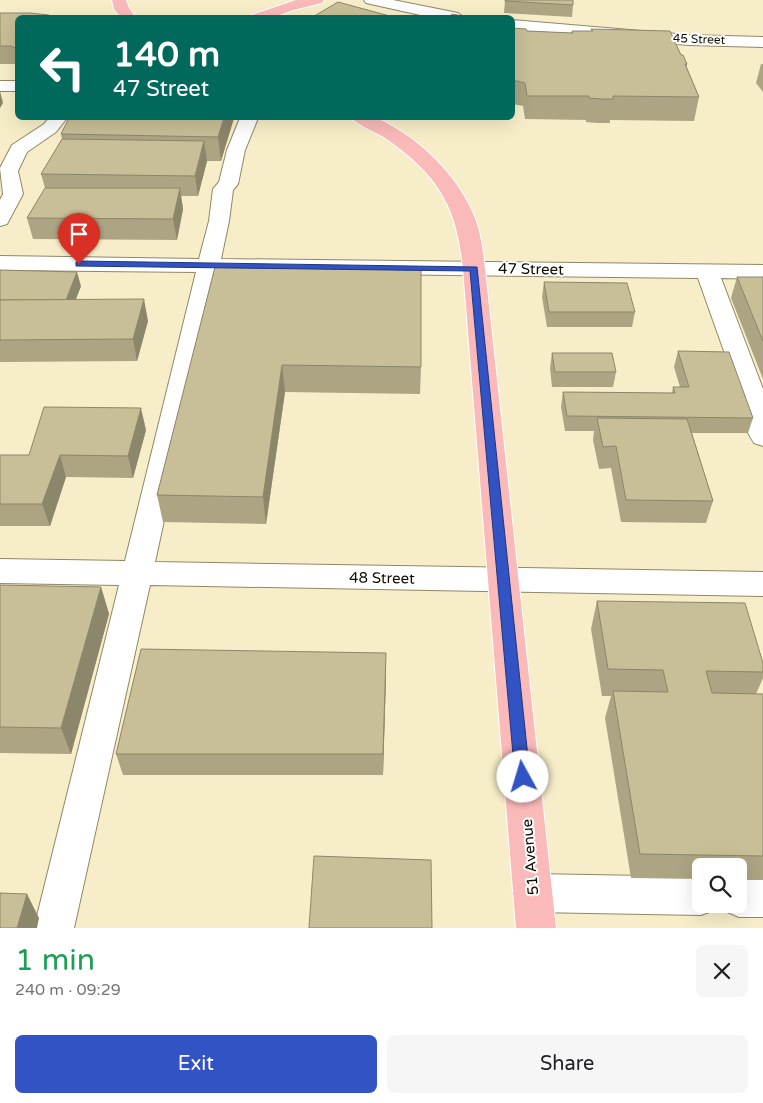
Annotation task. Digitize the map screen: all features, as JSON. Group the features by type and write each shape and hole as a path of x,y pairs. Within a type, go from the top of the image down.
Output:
{"main road":[{"path":"119,0 122,10 126,15"},
{"path":"265,15 290,6 317,0"},
{"name":"51 Avenue","path":"366,120 380,125 421,156 446,184 463,215 468,232 474,269 534,911"}],"street":[{"path":"370,0 443,15"},
{"name":"45 Street","path":"515,25 689,40 763,42"},
{"name":"45 Street","path":"605,33 695,29 763,29"},
{"path":"0,86 15,86"},
{"path":"0,220 13,194 8,168 21,147 50,128 56,120"},
{"path":"54,928 219,221 222,190 228,184 236,150 248,120"},
{"name":"47 Street","path":"0,263 763,272"},
{"path":"707,271 759,402 754,412 763,437"},
{"name":"48 Street","path":"0,571 763,584"},
{"path":"534,911 692,897"},
{"path":"747,897 763,897"}],"building":[{"path":"573,0 573,5 505,1"},
{"path":"338,2 386,15 316,15"},
{"path":"0,13 49,15 15,15 15,48 0,46"},
{"path":"515,28 526,29 527,31 573,33 572,31 593,31 591,29 670,31 687,64 685,64 699,97 613,96 613,99 602,99 589,98 589,96 527,96 525,83 515,81"},
{"path":"68,120 223,120 218,137 61,134"},
{"path":"62,139 204,141 195,176 41,174"},
{"path":"45,188 180,188 173,219 27,218"},
{"path":"215,267 421,270 421,367 282,365 263,497 157,495"},
{"path":"0,270 77,272 66,300 0,300"},
{"path":"737,277 763,277 763,341"},
{"path":"544,282 627,283 635,312 549,312"},
{"path":"144,299 133,339 0,340 0,300"},
{"path":"678,351 729,352 753,418 567,416 563,392 675,393 673,387 689,387"},
{"path":"552,353 612,353 616,372 555,372"},
{"path":"44,407 141,408 128,456 60,455 42,504 0,504 0,455 29,455"},
{"path":"597,418 687,419 713,501 626,500 616,446 603,447"},
{"path":"0,585 101,587 61,728 0,727"},
{"path":"597,601 745,603 763,663 763,672 706,671 712,693 763,694 763,856 640,854 613,691 668,692 663,670 608,669"},
{"path":"141,649 386,653 383,754 116,754"},
{"path":"314,856 431,860 432,928 309,928"},
{"path":"0,893 27,894 17,928 0,928"}],"route":[{"path":"79,264 474,269 523,777"}]}
